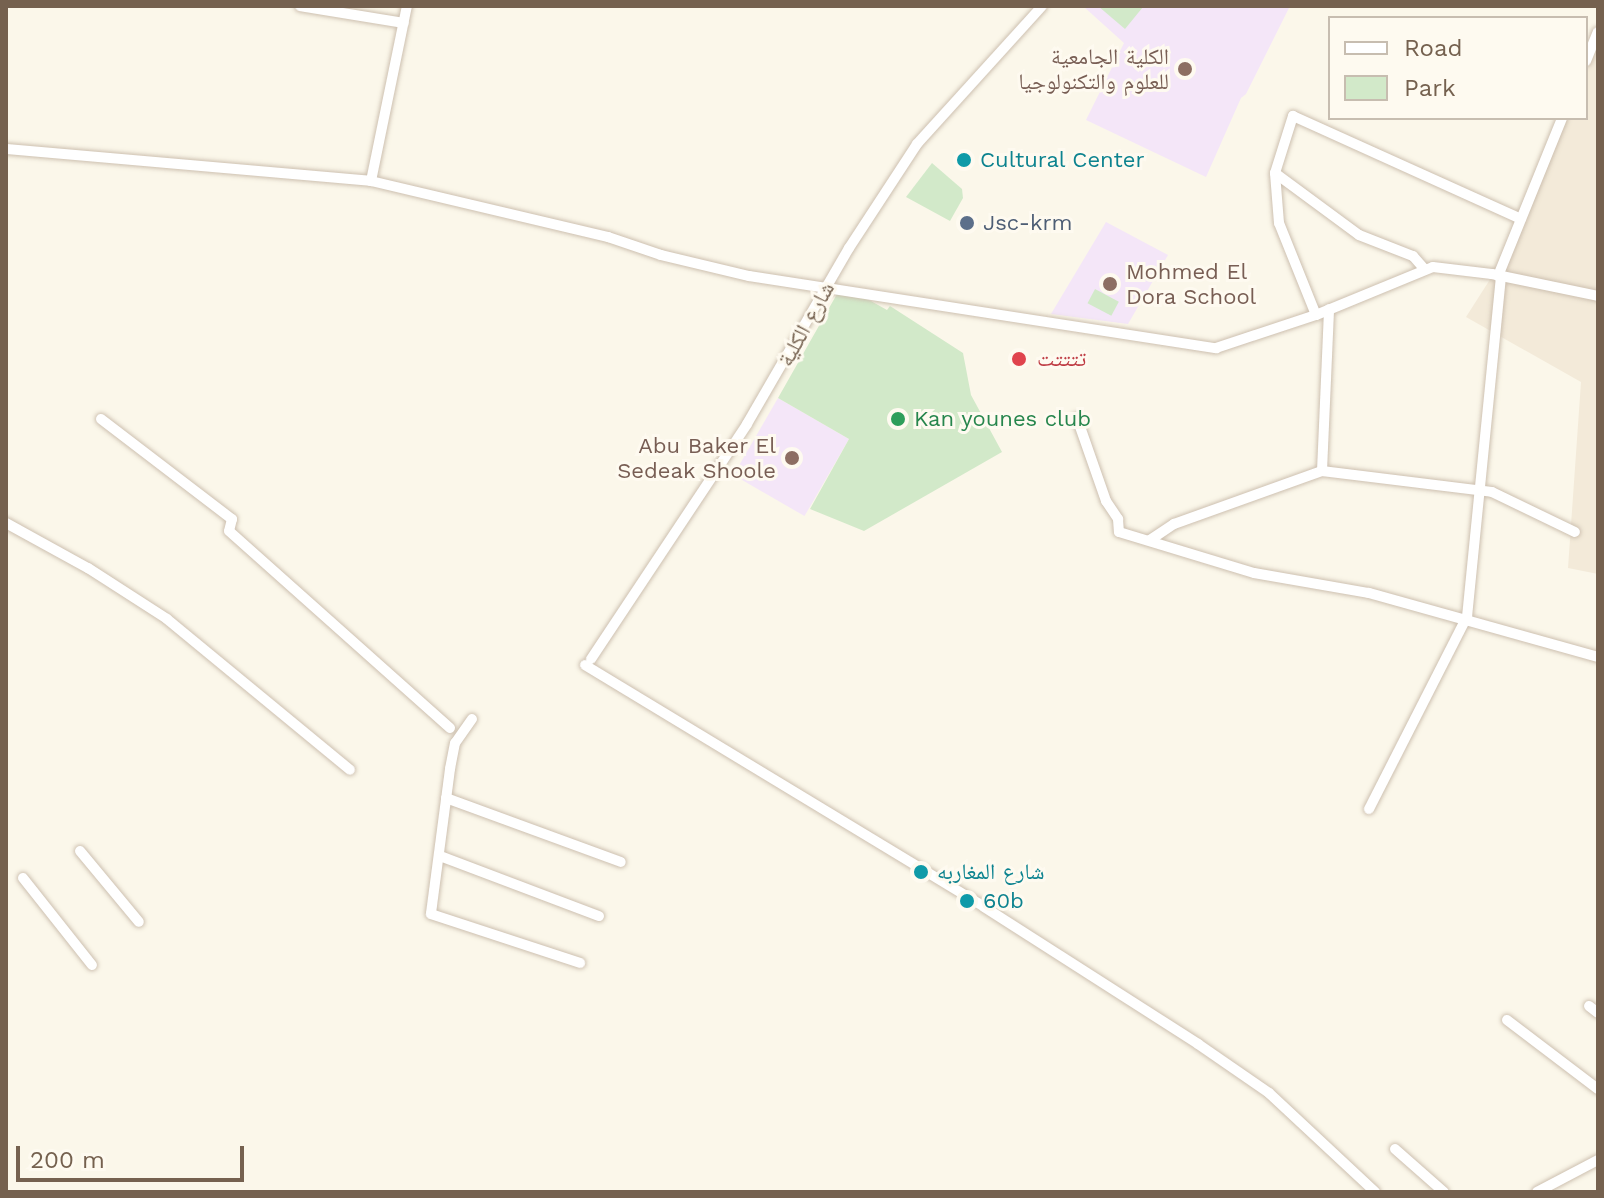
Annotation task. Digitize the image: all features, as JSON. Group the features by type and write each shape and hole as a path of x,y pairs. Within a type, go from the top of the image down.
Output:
{"street":[{"path":"300,6 404,23"},
{"path":"371,181 407,6"},
{"name":"شارع الكلية","path":"1042,6 917,144 747,424 588,662 984,907 1198,1044 1269,1093 1375,1192"},
{"path":"1588,56 1598,32"},
{"path":"1316,315 1282,234 1275,173 1293,116 1521,219"},
{"path":"1369,809 1467,617 1500,276 1559,120"},
{"path":"6,149 141,164 371,181 608,237 707,267 1216,348 1316,315 1425,270 1443,267 1598,296"},
{"path":"1275,173 1359,235 1413,256 1425,270"},
{"path":"1322,471 1329,309"},
{"path":"1077,418 1081,432 1088,441 1106,501 1118,519 1119,532 1254,573 1369,593 1467,617 1516,636 1598,657"},
{"path":"101,419 232,519 229,531 450,728"},
{"path":"1150,540 1174,524 1322,471 1478,490 1510,499 1575,532"},
{"path":"6,523 88,568 167,619 350,770"},
{"path":"472,719 455,743 431,914 580,963"},
{"path":"446,798 621,862"},
{"path":"80,851 139,922"},
{"path":"440,856 599,916"},
{"path":"23,878 92,965"},
{"path":"1507,1020 1598,1089"},
{"path":"1395,1149 1444,1192"},
{"path":"1537,1192 1598,1160"}],"shaded area":[{"name":"الكلية الجامعية للعلوم والتكنولوجيا","path":"1083,6 1290,6 1246,94 1241,98 1206,177 1086,120 1124,43"},
{"path":"1598,35 1598,574 1568,568 1581,382 1466,317 1503,259 1563,120 1588,120 1588,59"},
{"name":"Mohmed El Dora School","path":"1106,222 1168,255 1128,324 1051,314"},
{"name":"Abu Baker El Sedeak Shoole","path":"778,398 849,439 805,516 734,475"}],"green space":[{"path":"1098,6 1142,6 1143,7 1125,29"},
{"path":"932,163 962,189 963,198 950,221 906,197"},
{"path":"1095,289 1119,302 1111,316 1087,303"},
{"name":"Kan younes club","path":"853,291 887,310 890,306 963,353 971,395 1002,452 864,531 810,509 849,439 778,398 837,294"}],"place":[{"name":"الكلية الجامعية للعلوم والتكنولوجيا","path":"1185,69"},
{"name":"Cultural Center","path":"964,160"},
{"name":"Jsc-krm","path":"967,223"},
{"name":"Mohmed El Dora School","path":"1110,284"},
{"name":"تتتتت","path":"1019,359"},
{"name":"Kan younes club","path":"898,419"},
{"name":"Abu Baker El Sedeak Shoole","path":"792,458"},
{"name":"شارع المغاربه","path":"921,872"},
{"name":"60b","path":"967,901"}]}
